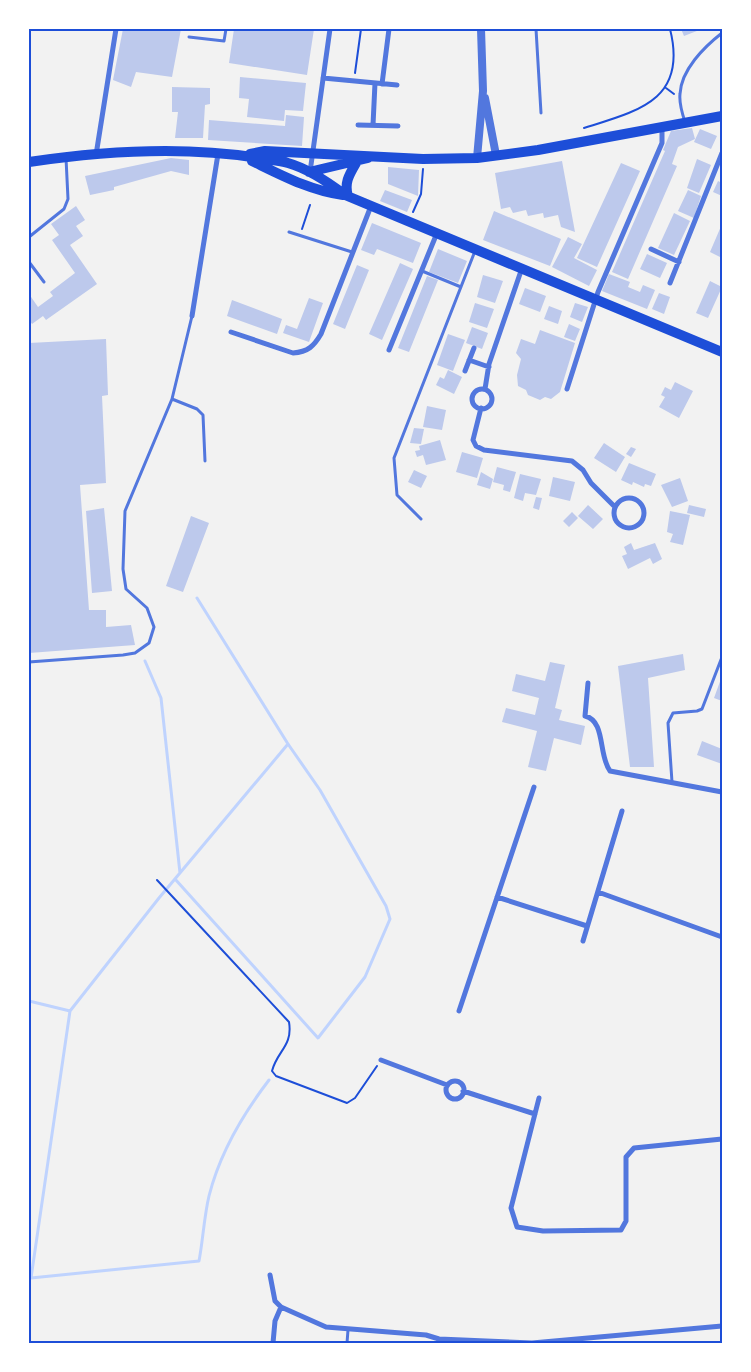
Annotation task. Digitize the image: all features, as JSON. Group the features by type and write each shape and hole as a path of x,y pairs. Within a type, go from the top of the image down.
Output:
{"main road":[{"path":"242,156 265,151 423,159 477,158 538,150 722,116"},
{"path":"29,162 167,152 242,156 288,163 310,172 347,196 476,248 722,352"},
{"path":"242,156 292,180 328,193 347,196"},
{"path":"292,180 310,172 356,163 374,156"},
{"path":"347,196 348,177 356,163"}],"street":[{"path":"96,156 101,114 116,29"},
{"path":"310,172 330,29"},
{"path":"382,84 389,29"},
{"path":"477,158 483,91 480,29"},
{"path":"323,78 397,85"},
{"path":"373,125 375,83"},
{"path":"483,91 496,155"},
{"path":"358,125 398,126"},
{"path":"567,389 596,298 662,143 662,127"},
{"path":"670,283 722,153"},
{"path":"192,316 218,154"},
{"path":"231,332 293,352 302,352 310,349 321,334 371,206"},
{"path":"389,350 437,233"},
{"path":"651,249 679,262"},
{"path":"485,390 489,367 522,268"},
{"path":"465,371 474,348"},
{"path":"469,360 489,367"},
{"path":"485,390 491,396 491,402 487,407 481,408 475,405 472,396 476,391 485,390"},
{"path":"481,408 473,440 476,446 484,450 572,461 583,470 591,484 615,507 616,521 624,528 634,528 641,521 644,512 636,500 622,500 615,507"},
{"path":"588,684 585,716 589,717 597,725 604,761 610,770 722,792"},
{"path":"459,1011 534,787"},
{"path":"582,941 622,811"},
{"path":"598,892 722,937"},
{"path":"497,897 587,926"},
{"path":"381,1060 447,1085"},
{"path":"464,1091 461,1096 453,1099 446,1093 447,1085 452,1081 458,1082 464,1091 535,1114"},
{"path":"539,1098 511,1208 518,1227 542,1231 620,1230 626,1222 626,1157 634,1148 722,1140"},
{"path":"270,1275 275,1301 281,1307 326,1327 426,1335 439,1341 451,1339 479,1342 532,1343 722,1326"},
{"path":"273,1343 275,1321 281,1307"},
{"path":"618,1335 619,1343"}],"lane":[{"path":"189,36 224,41 226,29"},
{"path":"536,29 541,114"},
{"path":"685,123 680,93 686,72 701,53 722,33"},
{"path":"29,237 64,209 68,199 66,158"},
{"path":"289,232 353,252"},
{"path":"420,519 397,495 394,458 476,248"},
{"path":"29,262 44,282"},
{"path":"422,271 461,287"},
{"path":"29,662 123,655 135,653 149,643 154,627 152,617 126,589 122,569 125,511 146,456 172,398 192,316"},
{"path":"172,398 196,409 203,415 205,461"},
{"path":"672,783 668,723 673,713 702,709 722,657"},
{"path":"347,1343 348,1330"}],"path":[{"path":"354,81 360,29"},
{"path":"584,128 641,108 656,98 666,88 672,67 674,44 670,29"},
{"path":"581,133 590,131"},
{"path":"409,222 421,194 423,159"},
{"path":"300,236 310,205"},
{"path":"157,880 289,1022 291,1033 288,1044 274,1064 272,1071 276,1076 347,1103 355,1098 381,1060"}],"building":[{"path":"123,29 181,29 172,77 136,72 131,87 113,80"},
{"path":"234,29 314,29 307,75 229,63"},
{"path":"681,29 702,29 684,36"},
{"path":"240,77 306,83 303,111 285,110 284,121 247,117 249,99 239,98"},
{"path":"172,87 210,88 210,104 205,105 203,138 175,138 178,112 172,112"},
{"path":"286,115 304,117 302,146 208,140 209,120 285,126"},
{"path":"692,128 695,139 678,147 672,164 677,166 628,279 612,272 665,151 663,150 671,131"},
{"path":"700,129 717,136 711,149 694,142"},
{"path":"171,158 189,160 189,175 171,171 114,187 114,190 90,195 85,176"},
{"path":"697,159 711,165 699,193 687,188"},
{"path":"562,161 575,232 561,227 558,215 544,218 543,213 528,216 526,210 513,213 510,207 501,209 495,173"},
{"path":"621,163 640,171 597,267 577,258"},
{"path":"388,167 419,170 418,196 388,184"},
{"path":"718,181 722,183 722,196 713,192"},
{"path":"385,190 412,200 407,212 380,201"},
{"path":"688,190 701,196 694,218 678,211"},
{"path":"76,206 85,220 76,226 83,236 70,245 97,284 46,320 43,316 32,324 29,320 29,294 38,307 53,296 50,292 75,273 52,240 59,235 51,224"},
{"path":"494,211 561,239 550,266 483,240"},
{"path":"674,213 690,221 674,255 658,248"},
{"path":"372,223 421,243 413,263 377,249 374,255 361,250"},
{"path":"722,224 722,258 710,252"},
{"path":"568,237 582,244 574,258 597,270 589,286 552,267"},
{"path":"438,249 467,261 458,283 429,272"},
{"path":"647,254 667,263 660,278 640,269"},
{"path":"400,263 413,269 382,340 369,334"},
{"path":"357,265 369,270 345,329 333,324"},
{"path":"609,274 630,282 628,287 640,292 643,285 655,290 647,309 602,291"},
{"path":"483,275 503,281 495,303 477,297"},
{"path":"427,276 438,280 409,352 398,348"},
{"path":"710,281 722,287 708,318 696,313"},
{"path":"525,288 546,296 540,312 519,304"},
{"path":"659,293 670,297 664,314 652,309"},
{"path":"309,298 323,303 309,342 283,333 286,325 297,329"},
{"path":"232,300 282,319 277,334 227,316"},
{"path":"475,303 494,309 487,328 469,322"},
{"path":"575,303 588,307 582,322 570,317"},
{"path":"549,306 562,311 558,324 544,319"},
{"path":"569,324 580,329 575,341 564,337"},
{"path":"472,327 488,333 482,349 466,343"},
{"path":"540,330 575,343 560,392 551,399 545,397 540,400 528,395 526,390 518,386 517,375 521,359 516,353 521,339 535,344"},
{"path":"448,334 465,340 453,371 437,365"},
{"path":"106,339 108,395 102,396 106,483 80,485 89,610 106,610 106,627 131,625 135,645 29,653 29,343"},
{"path":"448,370 462,377 454,394 436,385 440,377 444,379"},
{"path":"675,382 693,391 679,418 659,407 665,397 661,395 665,387 671,390"},
{"path":"427,406 446,410 442,430 423,427"},
{"path":"414,428 424,429 421,444 410,443"},
{"path":"440,440 446,460 426,465 423,455 417,457 415,451 420,450 419,446"},
{"path":"604,443 625,457 616,472 594,458"},
{"path":"631,447 636,449 631,457 626,454"},
{"path":"462,452 483,458 477,478 456,472"},
{"path":"629,463 656,474 651,486 645,484 644,487 633,482 632,485 621,480"},
{"path":"497,467 516,472 510,492 503,490 504,485 493,482"},
{"path":"414,470 427,476 421,488 408,482"},
{"path":"481,472 493,479 490,489 477,485"},
{"path":"520,474 541,479 536,495 525,493 523,501 514,498"},
{"path":"553,477 575,482 570,501 549,496"},
{"path":"680,478 688,501 672,507 661,485"},
{"path":"536,497 542,498 539,510 533,508"},
{"path":"588,505 603,519 593,529 578,516"},
{"path":"689,505 706,509 704,517 687,513"},
{"path":"104,508 112,591 92,593 86,511"},
{"path":"670,511 690,515 683,545 670,542 673,534 667,532"},
{"path":"572,512 578,518 569,527 563,521"},
{"path":"191,516 209,523 183,592 166,586"},
{"path":"631,543 634,550 655,543 662,559 653,564 650,558 628,569 622,556 627,554 624,547"},
{"path":"683,654 685,670 648,678 654,767 630,767 618,666"},
{"path":"550,662 565,665 555,708 562,710 559,720 585,726 581,745 554,738 546,771 528,767 537,731 502,722 506,708 535,715 539,698 512,691 516,674 545,681"},
{"path":"722,676 722,701 714,698"},
{"path":"702,741 722,749 722,764 697,755"}],"waterway":[{"path":"175,879 318,1038 365,977 390,919 386,906 320,790 288,744 197,598"},
{"path":"145,661 161,698 180,873"},
{"path":"29,1001 70,1011 159,898 288,744"},
{"path":"29,1279 31,1278 70,1011"},
{"path":"31,1278 199,1261 207,1204 213,1181 241,1121 269,1080"}]}
